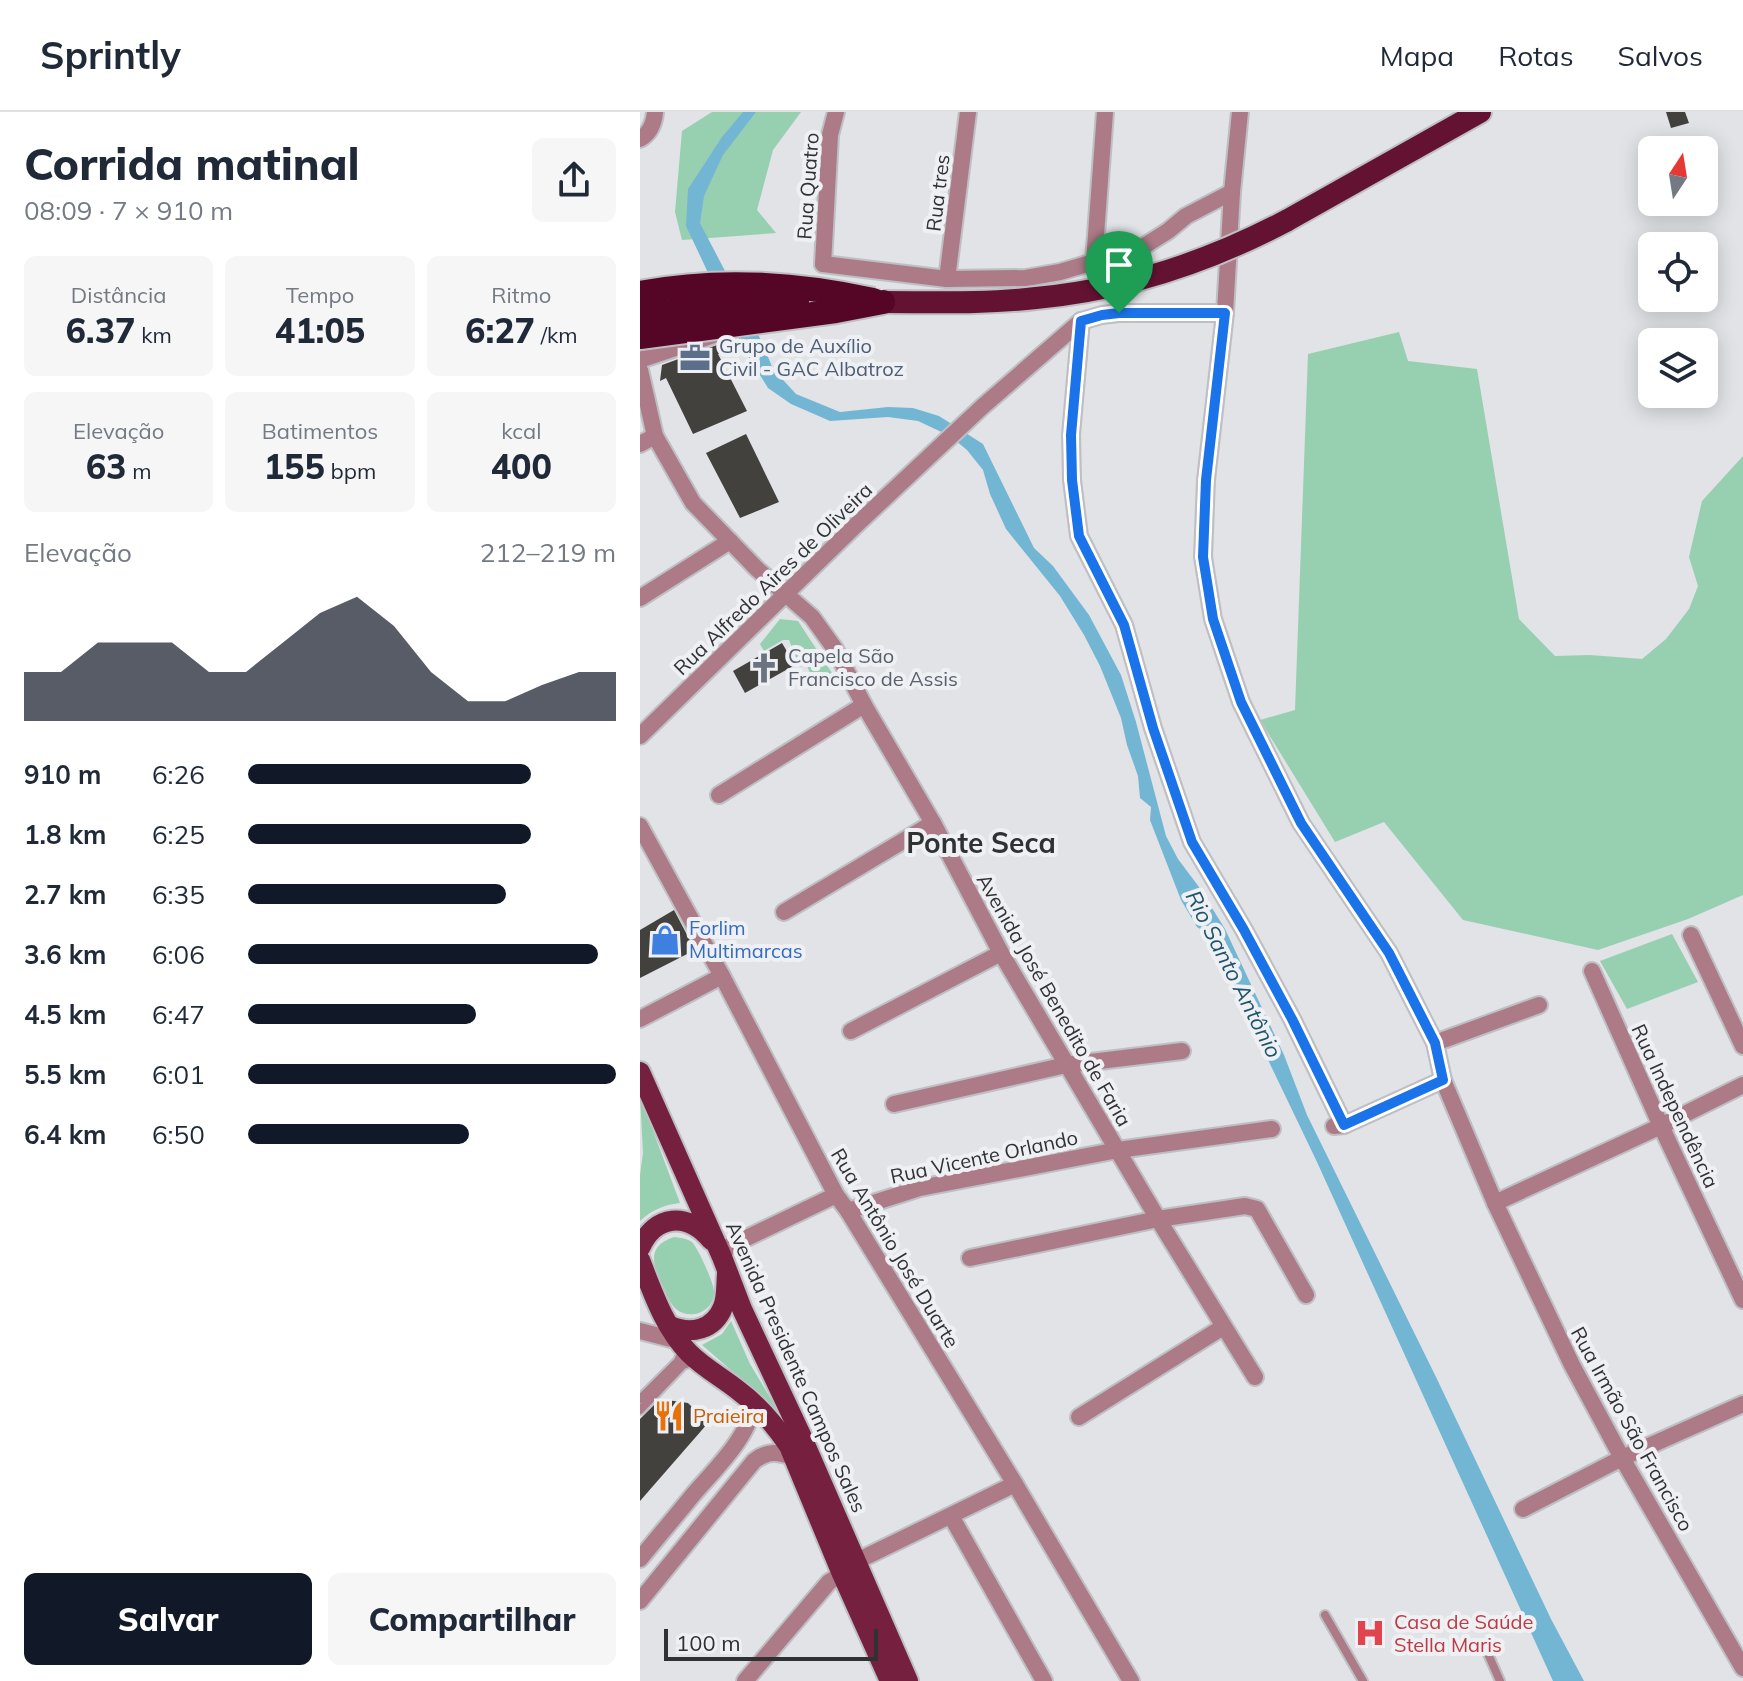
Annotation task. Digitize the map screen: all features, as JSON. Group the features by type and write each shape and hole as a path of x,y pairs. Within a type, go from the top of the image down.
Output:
{"highway":[{"path":"640,316 752,303 992,302 1085,291 1130,282 1216,254 1286,221 1480,112"},
{"path":"640,293 700,285 757,283 826,290 883,302"},
{"path":"640,337 883,302"}],"main road":[{"name":"Avenida Presidente Campos Sales","path":"640,1072 742,1309 801,1435 890,1681"},
{"path":"640,1248 647,1235 661,1223 692,1224 708,1236 724,1264 724,1303 716,1319 698,1330 678,1330 681,1347"},
{"name":"Avenida Presidente Campos Sales","path":"640,1260 657,1305 681,1347 753,1402 777,1427 908,1681"}],"street":[{"path":"640,139 651,129 655,112"},
{"name":"Rua Quatro","path":"823,264 830,135 836,112"},
{"name":"Rua tres","path":"947,279 968,112"},
{"path":"1094,262 1105,112"},
{"name":"Rua Irmão São Francisco","path":"1240,112 1225,313 1204,511 1203,557 1213,619 1241,702 1301,823 1389,953 1435,1043 1443,1080 1495,1203 1572,1365 1743,1668"},
{"path":"640,360 767,313 798,292 823,264 947,279 1026,278 1060,272 1141,248 1186,216 1232,192"},
{"path":"1225,313 1119,313 1081,321 1071,435 1072,480 1079,536 1124,625 1153,728 1192,842 1278,994 1339,1125 1443,1080"},
{"name":"Rua Alfredo Aires de Oliveira","path":"640,736 982,407 1081,321"},
{"name":"Avenida José Benedito de Faria","path":"640,370 648,440 693,503 757,569 812,617 835,649 933,823 1001,953 1255,1377"},
{"path":"640,598 730,541"},
{"path":"719,795 864,705"},
{"path":"784,912 933,823"},
{"name":"Rua Antônio José Duarte","path":"640,826 836,1195 1015,1484 1131,1681"},
{"path":"1691,935 1743,1046"},
{"path":"851,1031 1001,953"},
{"name":"Rua Independência","path":"1592,971 1743,1300"},
{"path":"640,1019 722,976"},
{"path":"1435,1043 1539,1005"},
{"path":"894,1104 1066,1065 1182,1051"},
{"path":"1495,1203 1743,1085"},
{"name":"Rua Vicente Orlando","path":"848,1211 920,1188 1118,1150 1272,1129"},
{"path":"724,1264 728,1247 836,1195"},
{"path":"970,1258 1158,1219 1245,1206 1257,1209 1306,1295"},
{"path":"1079,1417 1223,1327"},
{"path":"640,1331 681,1347"},
{"path":"659,1578 640,1560 731,1449 748,1422 753,1402"},
{"path":"1523,1509 1622,1458 1743,1404"},
{"path":"640,1601 754,1461 769,1453 794,1457"},
{"path":"745,1681 829,1582 849,1568 1015,1484"},
{"path":"951,1516 1044,1681"}],"lane":[{"path":"640,1410 687,1363 681,1347"},
{"path":"640,1399 681,1347"},
{"path":"1325,1615 1363,1681"},
{"path":"1485,1647 1500,1681"}],"green space":[{"path":"712,112 801,112 773,150 757,210 776,233 682,240 675,212 682,131"},
{"path":"1399,332 1408,361 1477,369 1519,619 1555,656 1642,659 1666,639 1689,609 1698,586 1689,557 1702,501 1743,456 1743,895 1688,919 1598,950 1463,920 1384,822 1335,842 1260,720 1295,710 1308,354"},
{"path":"780,619 798,621 832,673 814,684 806,663 800,667 789,640 783,640 764,651 760,644"},
{"path":"1672,934 1698,982 1627,1009 1600,961"},
{"path":"640,1096 680,1203 658,1209 640,1221 643,1153"},
{"path":"674,1237 692,1242 712,1282 712,1301 699,1313 685,1314 674,1307 657,1273 655,1252 658,1246"},
{"path":"731,1321 750,1364 785,1422 769,1403 702,1345 722,1334"}],"water":[{"name":"Rio Santo Antônio","path":"743,112 756,112 723,155 704,196 700,223 773,369 796,394 840,412 913,408 939,416 983,444 1034,548 1053,566 1089,615 1121,675 1166,836 1225,929 1284,1055 1307,1115 1584,1681 1553,1681 1212,936 1197,927 1181,900 1150,820 1151,807 1140,798 1138,776 1121,718 1100,666 1060,596 1006,529 983,470 967,450 950,436 918,421 888,417 830,421 791,404 768,388 745,351 686,226 688,189 722,137"}],"building":[{"path":"1666,112 1685,112 1689,123 1671,128"},
{"path":"717,345 721,353 718,354 747,411 693,434 666,378 660,381 662,365"},
{"path":"746,434 779,502 740,518 706,453"},
{"name":"Capela São Francisco de Assis","path":"782,643 795,665 745,693 733,671"},
{"name":"Forlim Multimarcas","path":"674,910 695,950 640,978 640,930"},
{"path":"660,1399 688,1403 708,1423 640,1501 640,1419"}],"place":[{"name":"Grupo de Auxílio Civil - GAC Albatroz","path":"695,358"},
{"name":"Capela São Francisco de Assis","path":"764,668"},
{"name":"Forlim Multimarcas","path":"665,940"},
{"name":"Praieira","path":"669,1416"},
{"name":"Casa de Saúde Stella Maris","path":"1370,1633"}],"district":[{"name":"Ponte Seca","path":"981,843"}],"route":[{"path":"1119,313 1225,313 1206,480 1203,557 1213,619 1241,702 1301,823 1389,953 1435,1043 1443,1080 1344,1125 1292,1019 1192,842 1153,728 1124,625 1079,536 1072,480 1071,435 1081,321 1119,313"}]}
